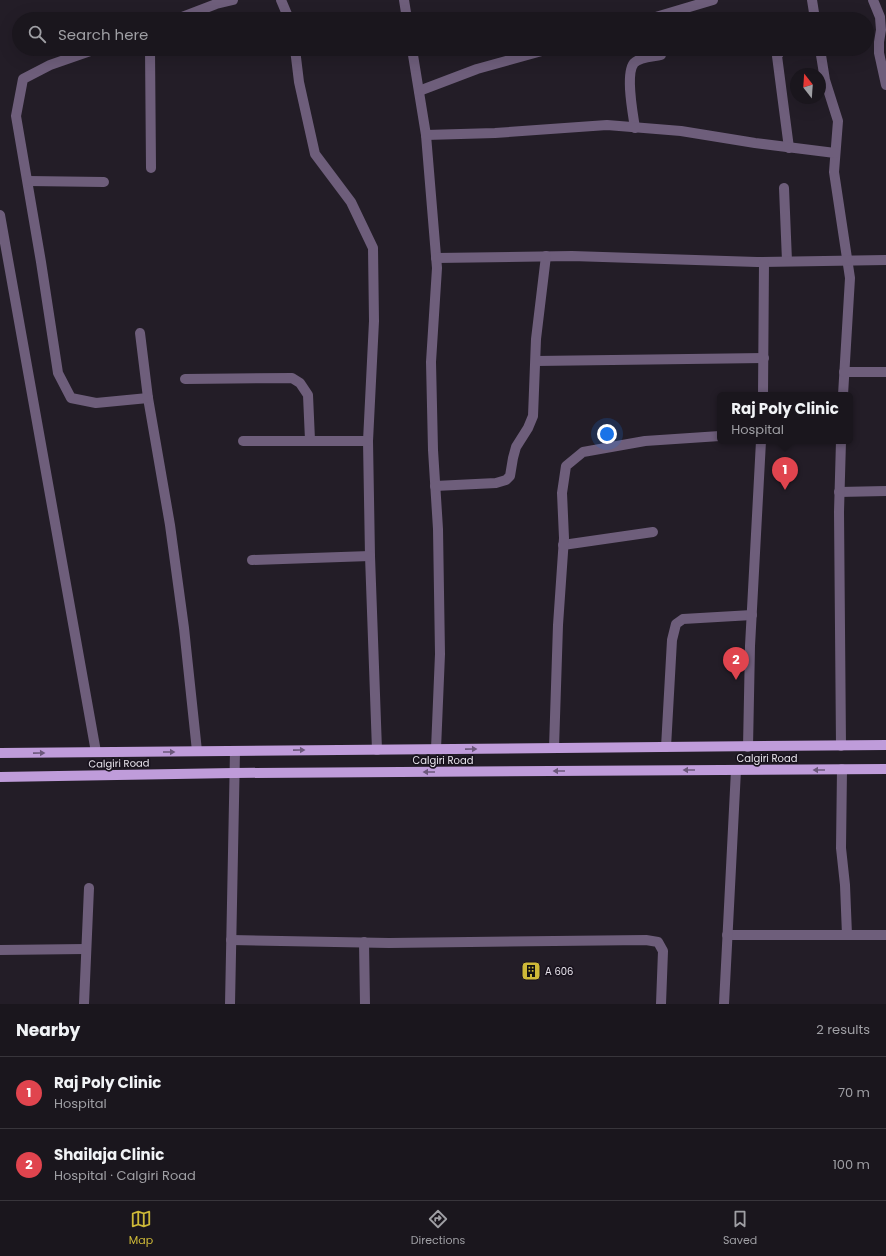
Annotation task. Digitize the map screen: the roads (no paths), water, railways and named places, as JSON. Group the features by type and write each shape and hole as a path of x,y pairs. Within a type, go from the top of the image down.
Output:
{"main road":[{"name":"Calgiri Road","path":"0,753 886,745"},
{"name":"Calgiri Road","path":"0,777 234,773 886,769"}],"street":[{"path":"195,12 216,4 233,0"},
{"path":"281,0 286,12"},
{"path":"404,0 406,12"},
{"path":"668,12 695,2 713,0"},
{"path":"812,0 814,12"},
{"path":"874,0 880,17 878,42 886,85"},
{"path":"76,56 50,65 23,79 16,116 28,181 58,373 71,398 96,402 148,398"},
{"path":"150,56 151,168"},
{"path":"296,56 299,82 315,154 351,202 373,248 374,322 368,441 370,556 377,750"},
{"path":"413,56 426,135 438,268 431,362 438,529 440,654 436,749"},
{"path":"419,92 477,69 524,56"},
{"path":"634,128 630,73 634,63 656,56"},
{"path":"777,56 788,148"},
{"path":"821,56 825,80 838,121 834,172 850,278 843,392"},
{"path":"426,135 495,133 607,125 681,131 835,154"},
{"path":"28,181 104,182"},
{"path":"784,188 787,261"},
{"path":"0,215 96,752"},
{"path":"436,258 546,256 764,262 886,260"},
{"path":"435,486 496,483 506,480 510,476 516,447 528,428 533,416 536,339 546,256"},
{"path":"763,392 764,262"},
{"path":"140,333 148,398 171,532 184,628 197,751"},
{"path":"536,361 764,358"},
{"path":"844,372 886,372"},
{"path":"185,379 292,378 300,383 308,395 310,440"},
{"path":"554,748 558,625 563,545 562,493 566,466 584,452 645,441 717,436"},
{"path":"244,441 368,441"},
{"path":"748,746 760,444"},
{"path":"841,444 839,492 839,652 841,746"},
{"path":"839,492 886,491"},
{"path":"563,545 653,532"},
{"path":"252,560 370,556"},
{"path":"666,747 672,640 676,624 683,619 752,615"},
{"path":"230,1004 235,751"},
{"path":"842,769 840,848 845,885 847,935"},
{"path":"724,1004 736,770"},
{"path":"84,1004 89,888"},
{"path":"727,935 886,935"},
{"path":"231,940 364,942 646,940 658,942 663,951 661,1004"},
{"path":"364,942 365,1004"},
{"path":"0,950 86,949"}],"place":[{"name":"Raj Poly Clinic","path":"785,490"},
{"name":"Shailaja Clinic","path":"736,680"},
{"name":"A 606","path":"531,971"}]}
